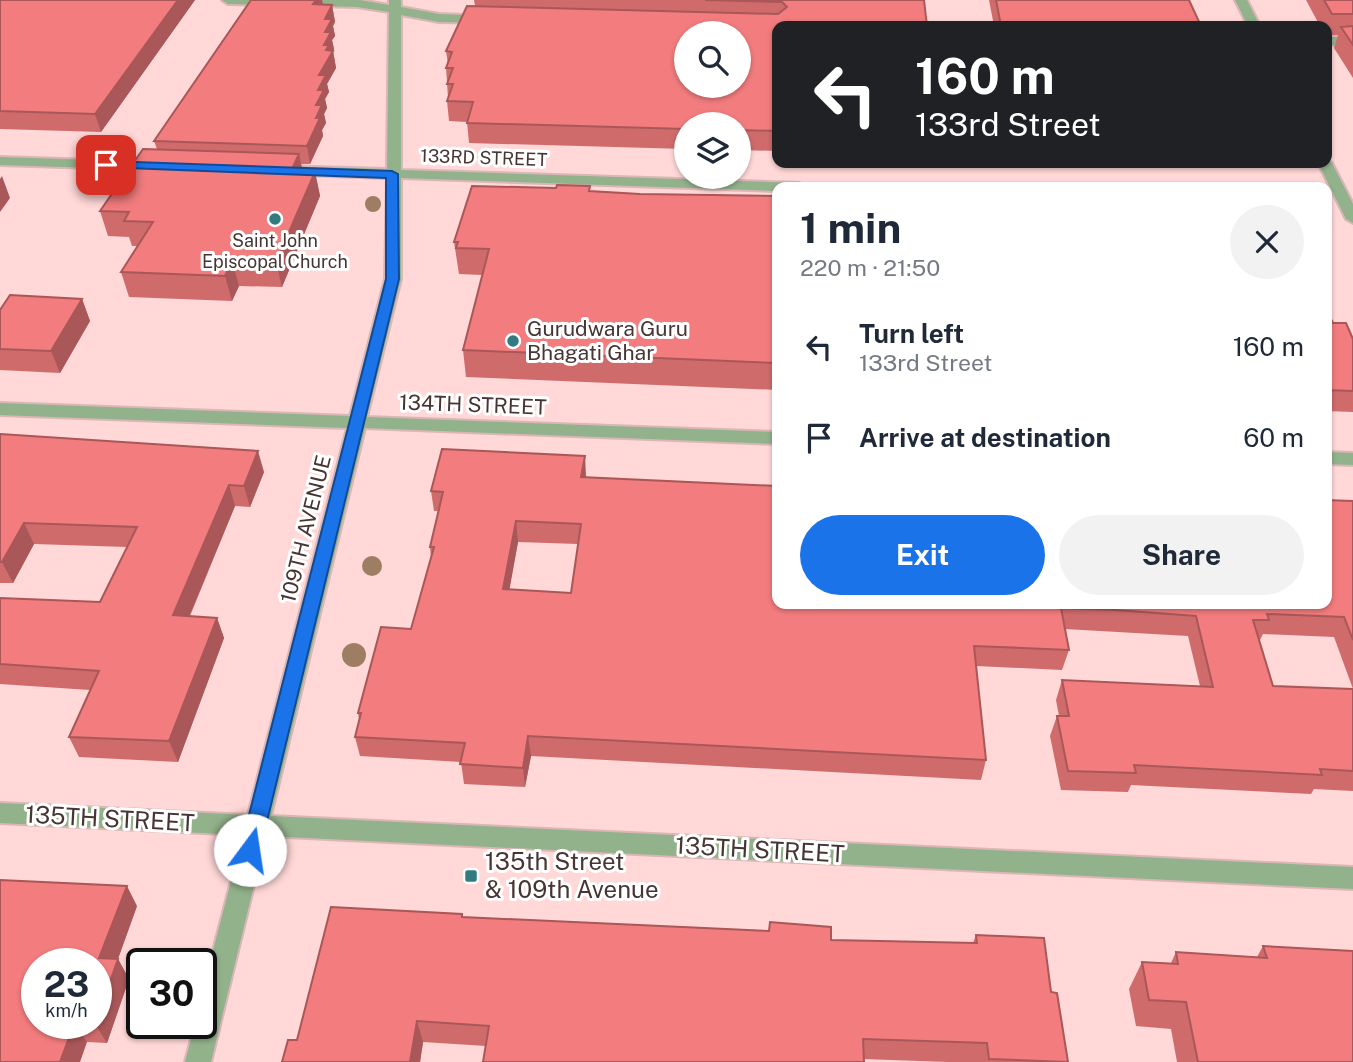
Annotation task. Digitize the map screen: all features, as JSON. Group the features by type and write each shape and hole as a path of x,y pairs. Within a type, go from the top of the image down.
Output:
{"street":[{"path":"228,0 395,5 439,18 506,20"},
{"path":"1241,0 1252,21"},
{"name":"109TH AVENUE","path":"198,1062 393,279 395,5"},
{"path":"1332,41 1353,41"},
{"path":"0,161 166,167"},
{"path":"1328,168 1348,201 1353,219"},
{"name":"133RD STREET","path":"263,170 772,186"},
{"name":"134TH STREET","path":"0,409 772,438"},
{"path":"1332,458 1353,458"},
{"name":"135TH STREET","path":"0,813 1353,878"}],"building":[{"path":"0,0 178,0 95,114 0,111"},
{"path":"251,0 316,0 313,4 332,5 325,19 332,19 325,32 331,32 324,45 329,45 326,50 333,51 319,75 326,75 318,90 324,90 316,105 322,105 316,118 320,118 307,146 154,141"},
{"path":"705,0 924,0 926,21 772,21 772,131 751,130 751,112 674,112 674,129 467,123 473,102 447,101 453,84 447,84 453,68 446,68 452,52 446,51 467,6 778,14 787,7 782,2"},
{"path":"996,0 1189,0 1199,21 1000,21"},
{"path":"1324,0 1353,0 1353,14 1332,14"},
{"path":"1353,26 1353,45 1341,27"},
{"path":"143,149 299,154 291,171 315,172 276,262 232,261 225,276 121,272 153,222 124,221 129,212 100,211"},
{"path":"557,185 590,186 589,191 640,194 772,196 772,363 463,350 489,249 456,248 458,242 454,242 472,186 556,188"},
{"path":"10,295 82,299 51,351 0,349 0,310"},
{"path":"1332,321 1346,323 1353,339 1353,391 1332,390"},
{"path":"0,434 258,451 244,486 229,485 173,615 217,618 169,741 69,737 99,671 0,664 0,598 100,602 137,527 24,523 0,562"},
{"path":"442,449 585,456 581,477 772,486 772,609 1061,609 1069,650 974,646 986,760 528,736 523,768 460,764 465,743 355,737 361,713 358,713 381,627 411,629 434,547 430,547 443,492 431,491","holes":["516,521 581,524 571,593 503,589"]},
{"path":"1332,500 1353,501 1353,640 1344,617 1267,614 1269,620 1253,620 1273,686 1353,689 1353,771 1320,769 1322,775 1134,765 1136,773 1068,771 1057,716 1069,716 1062,680 1213,687 1196,616 1088,609 1332,609"},
{"path":"0,880 127,886 103,948 21,948 21,1039 68,1039 60,1062 0,1062"},
{"path":"331,907 462,914 462,917 769,931 770,922 831,927 831,940 977,943 976,935 1044,938 1051,992 1057,993 1068,1062 989,1059 987,1043 863,1039 864,1062 483,1062 489,1026 417,1021 410,1062 282,1062 288,1040 297,1040"},
{"path":"1263,946 1353,951 1353,1062 1198,1062 1186,1002 1149,1000 1142,962 1178,964 1176,952 1267,958"},
{"path":"112,959 118,959 112,976"}],"place":[{"name":"Saint John Episcopal Church","path":"275,219"},
{"name":"Gurudwara Guru Bhagati Ghar","path":"513,341"},
{"name":"135th Street & 109th Avenue","path":"471,876"}],"route":[{"path":"106,165 392,174 393,279 250,850"}]}
